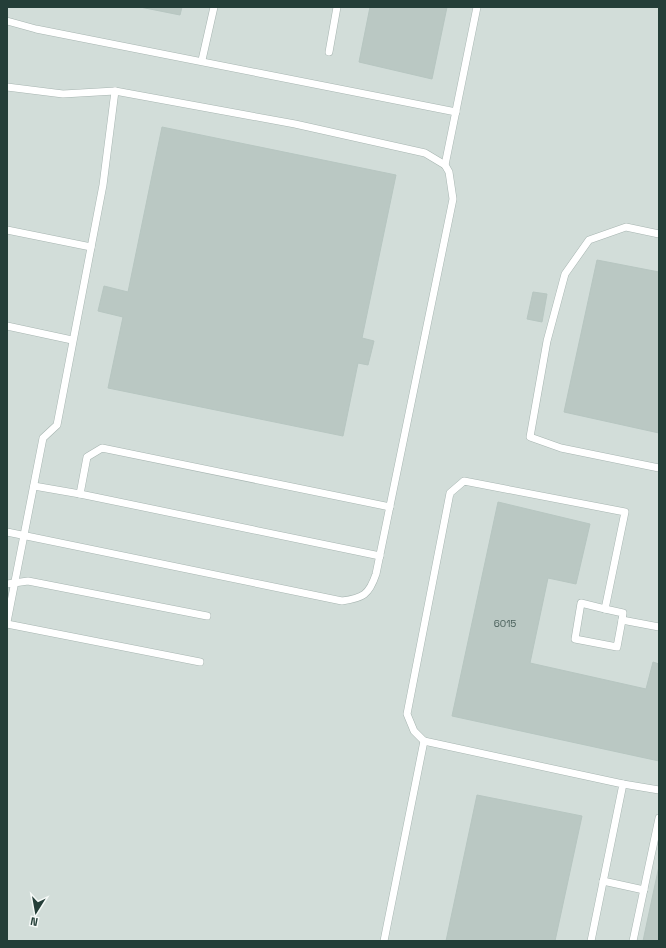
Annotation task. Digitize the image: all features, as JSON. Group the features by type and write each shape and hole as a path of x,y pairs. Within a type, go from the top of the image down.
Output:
{"lane":[{"path":"202,60 214,7"},
{"path":"329,52 337,7"},
{"path":"445,165 477,7"},
{"path":"7,21 36,29 202,60 456,112"},
{"path":"7,87 63,94 115,91 295,124 426,153 445,165 449,172 453,199 380,556 371,588 359,598 342,601 7,532"},
{"path":"115,91 102,185 57,425 43,438 7,623 200,662"},
{"path":"659,234 626,227 589,240 565,274 547,340 530,437 561,448 659,468"},
{"path":"7,230 91,246"},
{"path":"7,326 72,340"},
{"path":"80,494 88,457 102,448 390,507"},
{"path":"605,609 625,512 464,480 450,493 407,714 414,731 424,741 623,784 659,790"},
{"path":"34,486 80,494 380,556"},
{"path":"7,584 28,581 207,616"},
{"path":"582,603 623,613 622,620 617,647 575,639 582,603"},
{"path":"622,620 659,627"},
{"path":"384,941 424,741"},
{"path":"591,941 623,784"},
{"path":"633,941 659,818"},
{"path":"603,881 644,890"}],"shaded area":[{"path":"7,7 659,7 659,941 7,941"}],"building":[{"path":"140,7 182,7 180,15"},
{"path":"370,7 447,7 432,79 359,62"},
{"path":"162,127 396,175 362,338 374,341 368,365 358,363 343,436 108,388 123,317 98,311 104,286 128,292"},
{"path":"597,260 659,272 659,433 564,412"},
{"path":"533,292 547,294 542,322 527,319"},
{"path":"498,502 590,524 576,584 548,578 530,663 646,689 653,662 659,664 659,761 452,716"},
{"path":"477,795 582,816 555,941 446,941"},
{"path":"659,866 659,941 643,941"}]}
